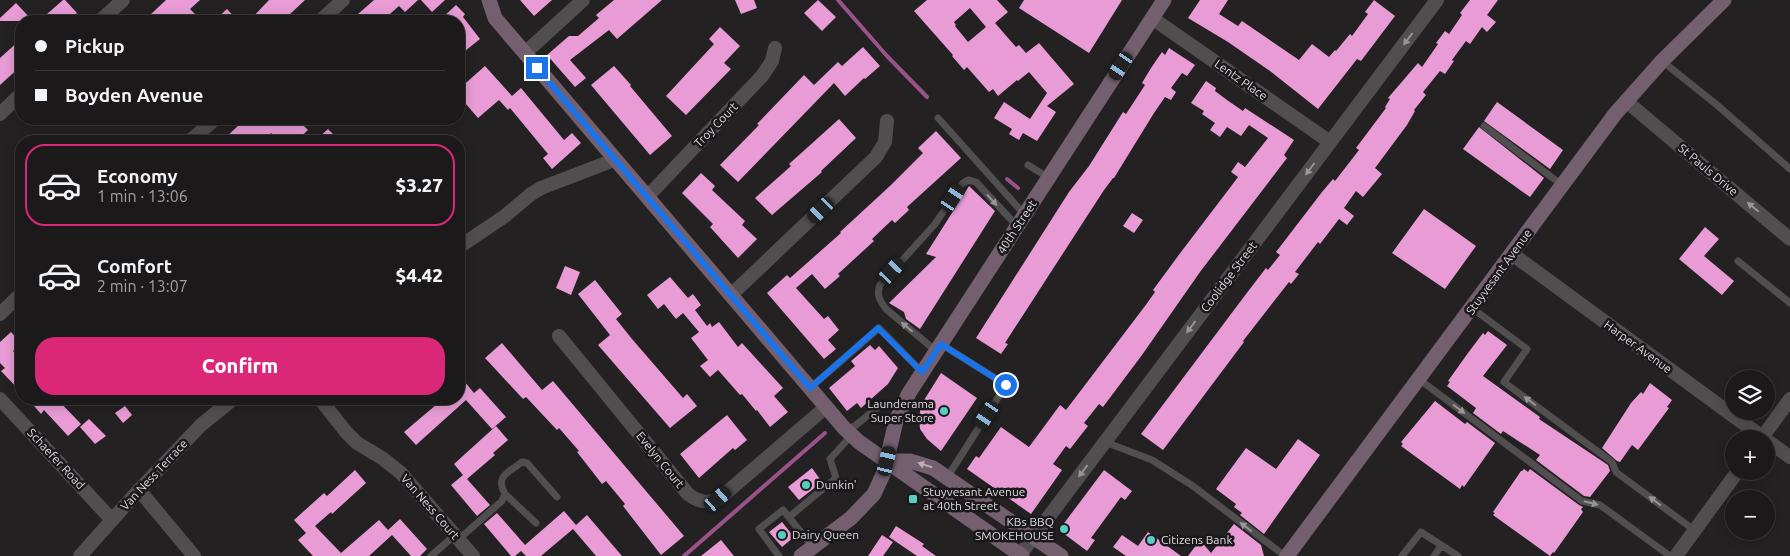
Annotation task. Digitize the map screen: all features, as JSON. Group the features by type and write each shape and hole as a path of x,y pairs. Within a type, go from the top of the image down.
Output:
{"main road":[{"path":"489,0 495,18 614,160 647,196 849,433 1021,555"},
{"name":"40th Street","path":"887,461 896,420 922,372 1164,0"},
{"name":"Stuyvesant Avenue","path":"1286,556 1420,380 1626,101 1662,61 1724,0"},
{"path":"887,461 921,463 948,476 1061,556"},
{"path":"807,552 851,518 874,494 887,461"}],"street":[{"path":"107,15 124,0"},
{"path":"327,15 343,0"},
{"path":"525,53 583,0"},
{"name":"Coolidge Street","path":"1021,555 1437,0"},
{"name":"Lentz Place","path":"1152,18 1330,142"},
{"name":"Troy Court","path":"647,196 762,76 772,61 775,48"},
{"path":"0,114 15,100"},
{"name":"St Pauls Drive","path":"1626,101 1790,239"},
{"path":"731,295 876,157 885,142 887,121"},
{"path":"197,135 208,125"},
{"path":"465,243 505,216 541,188 614,160"},
{"name":"Harper Avenue","path":"1512,254 1752,430"},
{"path":"0,314 15,300"},
{"name":"Evelyn Court","path":"559,336 688,494 703,502 712,502 718,499 826,407"},
{"name":"Schaefer Road","path":"0,399 112,520"},
{"path":"1770,430 1790,399"},
{"name":"Van Ness Terrace","path":"80,556 200,425 225,405"},
{"name":"Van Ness Court","path":"325,405 357,444 382,458 402,473 473,556"},
{"name":"Harper Avenue","path":"1775,447 1790,457"},
{"path":"1676,556 1731,480"},
{"path":"139,490 194,556"}],"lane":[{"path":"1662,61 1717,105 1790,169"},
{"path":"938,118 992,179 1021,220"},
{"path":"1484,126 1562,186"},
{"path":"1028,165 1048,178"},
{"path":"948,476 1006,385 938,348 886,310 879,301 878,290 880,285 935,224 965,181 976,182 1021,220"},
{"path":"1738,261 1790,303"},
{"path":"1472,308 1527,349 1504,382 1612,462 1616,472 1694,530"},
{"path":"810,388 878,328 922,372"},
{"path":"1420,380 1582,501 1600,505 1670,556"},
{"path":"789,517 834,481 836,474 830,459 856,426 882,404 902,406"},
{"path":"1105,442 1152,460 1192,486 1286,556"},
{"path":"536,523 504,494 500,485 501,479 522,462 527,463 557,497"},
{"path":"431,556 502,501 504,494"},
{"path":"779,556 759,529 783,510 789,517 807,552"},
{"path":"1402,556 1421,532 1458,556"},
{"path":"1434,556 1441,546"}],"building":[{"path":"63,0 77,13 75,15 46,15"},
{"path":"166,0 200,0 190,9 196,15 150,15"},
{"path":"269,0 305,0 289,15 255,15"},
{"path":"374,0 418,0 405,12 399,6 389,15 357,15"},
{"path":"421,0 445,0 432,12"},
{"path":"520,0 552,0 534,16"},
{"path":"614,0 662,0 617,39 609,30 570,60 586,78 575,87 547,55 569,36 578,36 599,18 596,15"},
{"path":"735,0 754,0 757,8 741,14"},
{"path":"818,0 836,17 822,31 804,13"},
{"path":"927,0 997,0 1008,12 995,23 1016,47 1019,45 1026,53 1039,43 1074,84 1047,106 1056,112 1037,141 1023,133 1019,140 1009,134 1012,129 994,118 1004,102 1030,119 1047,93 1029,72 998,96 993,89 989,92 967,67 964,70 914,11","holes":["970,8 986,27 968,42 954,22"]},
{"path":"1024,0 1122,0 1089,53 1019,8"},
{"path":"1200,0 1228,0 1219,14 1238,26 1242,21 1299,60 1312,44 1329,57 1350,34 1352,36 1368,14 1365,12 1374,0 1395,16 1361,61 1357,59 1318,109 1270,71 1228,42 1188,18"},
{"path":"1470,0 1498,0 1487,15 1496,22 1487,32 1482,27 1470,44 1466,41 1452,60 1454,61 1445,74 1440,71 1423,92 1426,95 1414,110 1407,125 1375,168 1382,174 1363,197 1356,191 1344,208 1354,216 1347,225 1339,219 1320,244 1318,242 1295,272 1299,274 1291,284 1289,282 1243,341 1163,450 1141,434 1266,268 1268,270 1280,255 1276,252 1322,192 1333,179 1335,181 1359,150 1356,148 1386,108 1390,99 1388,98 1418,63 1422,67 1445,31 1449,34 1462,15 1460,13"},
{"path":"16,3 27,15 15,15 15,21 0,21 0,18"},
{"path":"456,5 465,14 464,15 445,15"},
{"path":"227,9 232,15 220,15"},
{"path":"465,20 480,39 465,51"},
{"path":"720,27 740,46 724,63 731,69 686,115 666,96 714,44 709,39"},
{"path":"15,44 15,71 0,85 0,58"},
{"path":"863,47 880,66 845,96 834,83 738,182 720,165 804,75 814,85 838,62 842,66"},
{"path":"1169,48 1195,65 1187,76 1182,73 1171,88 1176,92 1171,100 1165,97 1154,113 1114,178 1104,190 1005,343 1008,344 1001,354 976,338 1069,192 1089,166 1123,112 1126,114 1145,85 1142,83 1151,68 1162,52 1165,55"},
{"path":"485,66 512,96 521,88 564,140 572,133 581,143 552,169 543,158 548,154 510,108 508,110 499,100 478,118 465,103 465,84"},
{"path":"614,66 672,136 650,155 591,85"},
{"path":"1206,81 1216,88 1215,91 1243,111 1245,108 1294,140 1284,155 1287,158 1200,272 1103,407 1099,404 1084,423 1088,426 1070,449 1066,446 1053,464 1062,470 1031,514 967,469 976,456 979,458 1001,427 1029,447 1060,405 1066,410 1145,306 1155,292 1153,290 1238,177 1231,172 1238,162 1245,167 1268,138 1249,125 1241,136 1227,127 1220,137 1210,130 1215,123 1202,114 1204,111 1191,103"},
{"path":"1497,102 1563,150 1550,169 1484,121"},
{"path":"839,119 856,138 822,172 772,215 755,198"},
{"path":"239,125 303,125 308,130 303,135 273,135 271,133 269,135 228,135"},
{"path":"1479,127 1544,178 1530,197 1463,149"},
{"path":"328,129 334,135 322,135"},
{"path":"936,131 961,158 907,207 909,210 895,223 892,220 872,239 874,241 838,274 840,276 825,289 812,274 796,288 824,319 828,316 839,330 828,340 836,349 824,359 767,293 787,275 790,278 841,233 923,153 918,148"},
{"path":"701,173 715,186 712,190 745,221 742,225 757,239 738,258 710,227 713,224 682,193"},
{"path":"969,186 995,211 920,329 906,319 904,312 889,303 936,257 926,254"},
{"path":"1424,209 1476,246 1445,289 1392,253"},
{"path":"1132,213 1143,220 1134,233 1123,226"},
{"path":"1705,227 1719,239 1704,256 1734,281 1722,295 1679,259"},
{"path":"565,266 580,272 571,295 556,288"},
{"path":"670,277 688,298 693,294 701,305 695,310 707,326 710,323 712,327 719,322 738,347 742,343 783,388 774,396 788,412 770,427 757,410 742,394 740,395 718,370 710,377 700,366 708,360 691,338 699,332 683,313 676,319 664,304 658,309 647,295"},
{"path":"595,280 622,314 616,319 632,339 683,398 687,394 697,406 670,428 598,345 610,335 578,294"},
{"path":"1488,331 1507,345 1483,376 1540,417 1539,419 1608,465 1610,471 1590,497 1584,496 1536,460 1540,455 1503,431 1501,434 1473,413 1476,408 1447,386 1450,382 1448,381 1468,353 1483,333 1485,335"},
{"path":"11,332 15,336 15,349 13,351 15,353 15,386 1,371 5,368 0,363 0,342"},
{"path":"502,343 542,390 553,381 684,536 661,555 623,506 625,504 606,481 602,484 577,452 579,451 559,428 557,430 526,397 523,399 485,358"},
{"path":"870,345 875,350 879,346 898,368 888,384 861,408 857,403 847,411 829,388 855,366 851,361"},
{"name":"Launderama Super Store","path":"941,373 977,398 941,451 927,439 920,429 919,418 921,405"},
{"path":"465,382 474,393 480,388 506,417 492,429 466,400"},
{"path":"1650,383 1672,400 1667,407 1669,408 1638,450 1632,445 1620,462 1617,461 1602,448 1631,403 1641,392 1643,394"},
{"path":"1435,401 1465,424 1467,422 1495,443 1464,487 1462,485 1460,489 1401,446 1403,444 1401,442"},
{"path":"33,405 63,405 81,424 68,436 44,410 41,414"},
{"path":"436,405 460,405 416,445 404,432"},
{"path":"125,406 132,415 123,423 115,413"},
{"path":"727,415 747,440 735,450 733,448 699,478 680,454"},
{"path":"89,419 106,436 95,444 80,427"},
{"path":"496,426 508,440 493,453 495,455 467,479 490,505 477,516 451,485 463,475 454,464"},
{"path":"1298,439 1320,455 1264,534 1240,515 1242,513 1234,507 1236,504 1216,489 1246,448 1276,469"},
{"name":"Dunkin'","path":"812,468 822,482 799,500 788,487"},
{"path":"1524,469 1528,472 1530,469 1583,507 1581,509 1583,512 1550,556 1493,515 1495,513 1493,512"},
{"path":"355,470 366,483 332,514 331,512 315,526 341,553 379,520 388,530 400,519 427,549 420,556 411,556 392,535 369,556 313,556 298,540 306,533 294,520 324,493 327,496"},
{"path":"1104,470 1132,491 1125,500 1121,497 1091,538 1095,540 1087,551 1059,530"},
{"path":"564,511 576,525 587,515 622,556 596,556 573,529 541,556 526,556 521,551 515,556 511,556 484,524 497,513 525,545"},
{"name":"Dairy Queen","path":"782,522 794,537 782,547 769,532"},
{"path":"1234,524 1261,545 1264,556 1188,556 1200,540 1211,553"},
{"path":"896,526 924,544 922,546 936,556 917,556 889,537"},
{"name":"Citizens Bank","path":"1148,532 1181,556 1126,556 1113,547 1122,535 1138,546"},
{"path":"882,535 893,542 883,556 868,556"},
{"path":"721,540 734,556 701,556"}],"waterway":[{"path":"838,0 887,56 927,97"},
{"path":"1007,179 1018,188"},
{"path":"684,556 825,433"}],"place":[{"name":"Launderama Super Store","path":"944,411"},
{"name":"Dunkin'","path":"806,485"},
{"name":"Stuyvesant Avenue at 40th Street","path":"913,499"},
{"name":"KBs BBQ SMOKEHOUSE","path":"1064,529"},
{"name":"Dairy Queen","path":"782,535"},
{"name":"Citizens Bank","path":"1151,540"}],"route":[{"path":"537,68 810,388 878,328 922,372 941,344 1006,385"}]}
